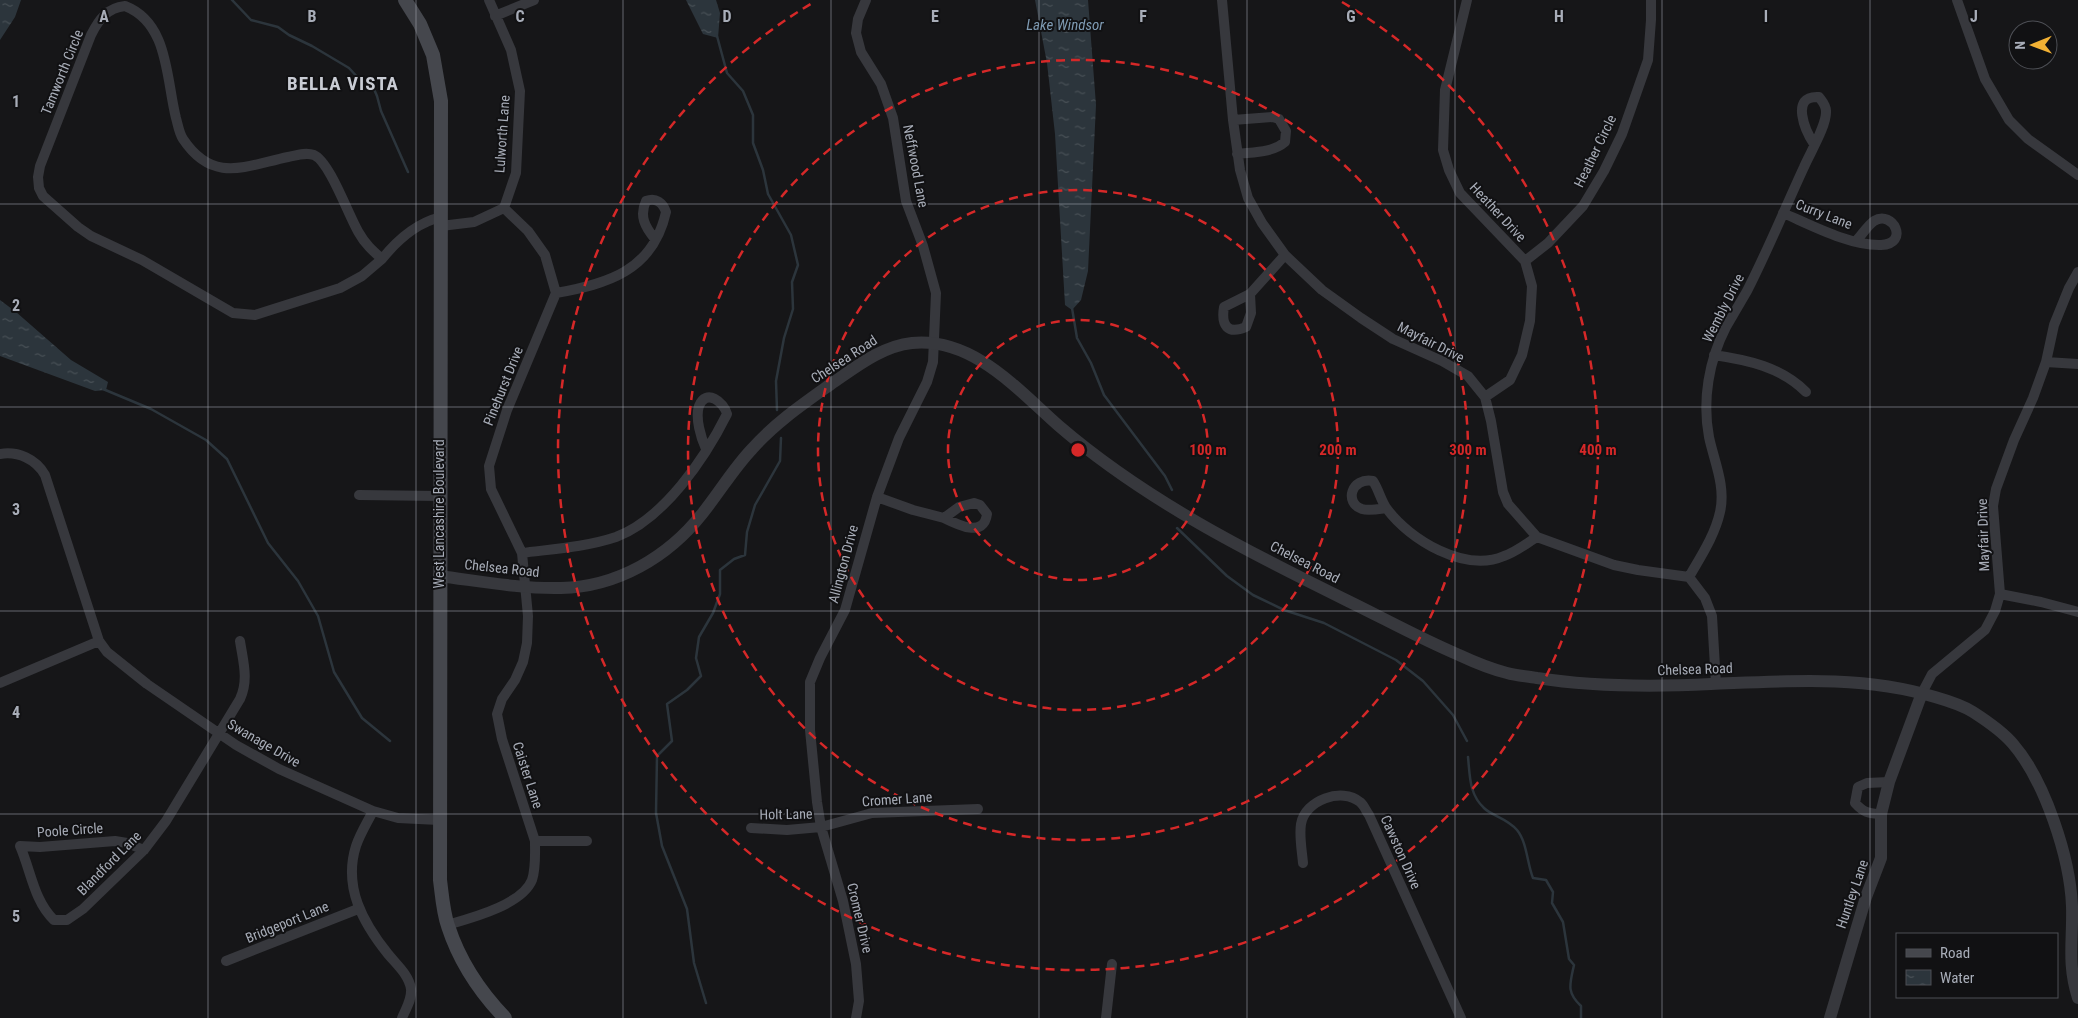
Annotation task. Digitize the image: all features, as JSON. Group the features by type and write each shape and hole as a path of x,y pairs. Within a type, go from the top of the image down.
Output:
{"main road":[{"name":"West Lancashire Boulevard","path":"405,0 420,24 433,55 439,92 442,140 439,496 440,880 447,925 458,951 478,986 505,1018"}],"street":[{"name":"Lulworth Lane","path":"489,0 511,50 520,91 516,173 504,208"},
{"path":"495,16 534,0"},
{"name":"Neffwood Lane","path":"866,0 858,19 856,33 861,52 881,84 893,118 906,201 923,246 936,292 934,343"},
{"name":"Mayfair Drive","path":"1222,0 1237,154 1248,198 1262,223 1285,255 1322,290 1361,318 1394,339 1442,361 1468,376 1485,397 1503,492 1508,504 1537,537 1614,565 1638,570 1690,576"},
{"name":"Heather Drive","path":"1467,0 1445,90 1443,150 1449,170 1460,193 1525,261 1532,286 1530,321 1522,355 1510,380 1485,397"},
{"name":"Heather Circle","path":"1525,261 1548,243 1582,206 1604,172 1622,134 1648,60 1651,20 1650,0"},
{"path":"1957,0 1985,79 2009,120 2028,139 2078,174"},
{"name":"Tamworth Circle","path":"382,259 366,244 358,232 326,167 316,156 302,154 226,169 214,167 199,157 182,138 162,50 156,34 148,22 140,14 125,6 110,10 99,20 91,35 40,166 38,177 39,188 43,196 91,236 142,260 233,313 244,316 255,315 340,288 362,276 382,259 404,235 433,219 441,222"},
{"path":"1233,120 1279,118 1286,132 1285,142 1274,149 1237,154"},
{"name":"Wembly Drive","path":"1690,576 1709,541 1720,511 1720,480 1710,438 1706,405 1714,355 1725,328 1758,267 1814,144"},
{"path":"441,222 474,222 504,208 528,231 545,255 556,293 591,286 621,274 640,260 655,239"},
{"name":"Curry Lane","path":"1783,213 1822,230 1856,241"},
{"path":"1250,294 1285,255"},
{"name":"Mayfair Drive","path":"1922,693 1932,674 1985,630 1995,611 2000,594 1993,506 1996,490 2046,362 2054,325 2069,288 2078,272"},
{"name":"Pinehurst Drive","path":"526,587 522,553 491,489 489,466 507,410 556,293"},
{"name":"Chelsea Road","path":"439,576 526,587 564,588 602,583 637,569 673,546 700,517 750,450 787,415 853,369 894,345 919,342 934,343 969,353 999,372 1097,457 1145,490 1193,519 1300,577 1456,654 1507,673 1567,683 1651,686 1783,680 1857,683 1900,687 1954,703 1970,710 2012,742 2028,764 2054,823 2075,907 2070,948 2072,972 2078,998"},
{"name":"Allington Drive","path":"821,827 810,730 810,682 845,610 876,497 899,438 927,382 934,362 934,343"},
{"path":"1714,355 1744,359 1773,370 1793,379 1806,392"},
{"path":"2046,362 2078,364"},
{"path":"522,553 597,542 617,536 636,527 651,517 671,497 690,474 706,449"},
{"name":"Swanage Drive","path":"0,454 14,453 34,461 45,475 99,640 107,652 127,670 220,733 279,769 373,811 398,818 439,820"},
{"path":"360,495 439,496"},
{"path":"876,497 913,510 944,518"},
{"path":"1386,508 1420,540 1443,552 1460,558 1489,560 1504,557 1537,537"},
{"path":"1690,576 1705,598 1712,616 1716,684"},
{"name":"Caister Lane","path":"447,925 488,912 514,899 526,890 534,871 535,841 502,739 497,714 502,699 515,680 527,643 526,587"},
{"path":"2000,594 2078,612"},
{"path":"0,683 99,640"},
{"name":"Blandford Lane","path":"54,920 67,920 83,909 144,850 166,821 244,690 246,678 240,641"},
{"name":"Huntley Lane","path":"1830,1018 1863,906 1881,858 1881,814 1889,782 1922,693"},
{"path":"1881,814 1870,814 1862,810 1855,803 1855,796 1858,787 1867,783 1889,782"},
{"name":"Cawston Drive","path":"1303,863 1301,824 1308,807 1324,797 1348,797 1360,802 1369,815 1461,1018"},
{"name":"Cromer Lane","path":"821,827 872,813 978,809"},
{"path":"373,811 357,845 353,861 352,878 358,909 372,933 409,982 411,999 402,1018"},
{"name":"Holt Lane","path":"752,828 787,830 821,827"},
{"name":"Cromer Drive","path":"821,827 843,901 856,964 859,1001 856,1018"},
{"name":"Poole Circle","path":"54,920 46,912 35,891 28,865 20,846 40,847 115,841 127,843 144,850"},
{"path":"535,841 587,842"},
{"name":"Bridgeport Lane","path":"226,961 358,909"},
{"path":"1106,1018 1112,964"}],"water":[{"path":"0,0 21,0 15,17 0,40"},
{"path":"686,0 716,0 720,13 718,38 703,34"},
{"name":"Lake Windsor","path":"1035,0 1088,0 1096,105 1088,271 1081,300 1072,310 1065,305 1055,134 1047,63"},
{"path":"0,300 71,360 108,382 106,390 95,391 0,356"}],"waterway":[{"path":"232,0 251,20 278,27 349,68 360,80 370,80 381,111 408,172"},
{"path":"717,36 727,73 743,91 753,115 753,143 763,170 768,194 791,235 798,265 792,282 793,309 784,338 776,381 777,410"},
{"path":"1072,308 1077,338 1091,363 1104,395 1165,476 1172,490"},
{"path":"103,389 151,409 206,440 227,459 268,543 298,581 318,616 334,672 362,718 390,741"},
{"path":"706,1003 694,963 687,909 662,846 656,813 657,756 672,741 667,704 687,690 701,676 696,658 699,637 713,613 720,594 720,570 734,559 745,555 747,532 755,505 780,461 781,438"},
{"path":"1177,528 1227,576 1253,595 1284,610 1324,623 1396,660 1423,681 1453,715 1467,741"},
{"path":"1468,757 1471,784 1475,797 1487,811 1509,823 1517,830 1523,840 1533,878 1546,880 1553,892 1552,903 1563,922 1569,959 1574,965 1570,987 1573,996 1581,1006 1581,1018"}],"district":[{"name":"BELLA VISTA","path":"343,83"}]}
